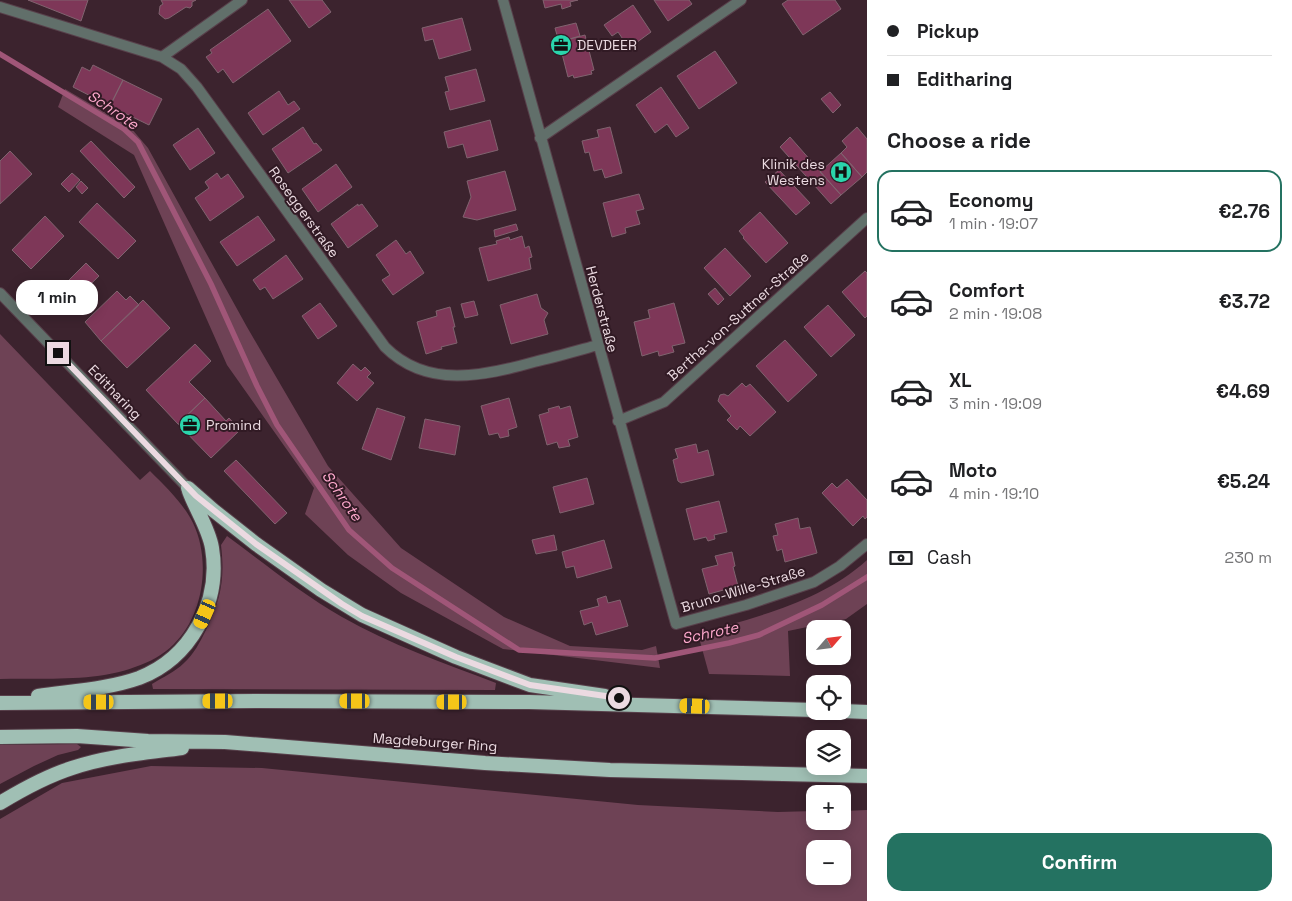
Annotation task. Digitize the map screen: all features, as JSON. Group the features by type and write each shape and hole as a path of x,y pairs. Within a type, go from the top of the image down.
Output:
{"highway":[{"path":"0,702 113,684 138,678 167,663 187,644 205,614 214,570 212,546 188,488"},
{"path":"188,488 256,544 316,587 362,616 456,657 530,685 675,706"},
{"path":"0,702 258,700 529,702 806,710"},
{"path":"851,711 867,712"},
{"name":"Magdeburger Ring","path":"0,737 77,736 148,741 226,742 485,763 601,770 867,776"},
{"path":"0,803 48,777 86,764 111,758 226,742"}],"street":[{"path":"162,57 242,0"},
{"name":"Herderstraße","path":"503,0 618,421 676,624"},
{"path":"540,138 741,0"},
{"name":"Roseggerstraße","path":"0,7 162,57 181,69 197,87 386,347 395,356 414,366 435,373 472,376 496,372 598,345"},
{"name":"Bertha-von-Suttner-Straße","path":"618,421 664,402 867,218"},
{"name":"Editharing","path":"0,294 188,488"},
{"name":"Bruno-Wille-Straße","path":"676,624 746,605 814,582 840,566 867,544"}],"shaded area":[{"path":"65,89 131,128 148,148 247,327 328,466 401,548 504,617 570,646 642,650 656,646 660,668 503,649 401,593 348,555 305,514 314,488 227,365 134,155 58,107"},
{"path":"0,334 140,480 150,471 179,502 193,523 202,553 202,586 198,603 184,632 174,644 161,655 146,663 120,672 86,677 0,679"},
{"path":"227,536 298,589 342,617 399,645 496,683 495,690 153,689 152,684 177,669 188,659 206,630 221,589 221,545"},
{"path":"867,560 867,604 846,619 806,620 806,627 788,631 790,676 709,674 698,634 787,606 829,587 849,575"},
{"path":"77,744 81,747 78,750 58,755 0,784 0,745"},
{"path":"151,766 262,768 638,805 778,812 806,811 806,830 851,830 851,811 867,810 867,901 0,901 0,819 62,783"}],"building":[{"path":"28,0 88,0 81,21"},
{"path":"161,0 196,0 192,2 190,8 186,7 165,19 159,14 160,6 163,4"},
{"path":"289,0 322,0 331,12 309,28"},
{"path":"543,0 578,0 570,2 571,6 562,9 561,4 545,8"},
{"path":"654,0 689,0 692,4 668,21"},
{"path":"788,0 835,0 841,9 803,35 782,4"},
{"path":"633,5 651,32 629,48 618,32 612,36 604,25"},
{"path":"268,9 291,41 233,83 223,69 218,73 206,57 212,53 210,50"},
{"path":"462,18 471,50 439,59 433,39 425,41 422,28"},
{"path":"576,23 580,36 559,42 555,28"},
{"path":"585,35 594,70 591,71 592,74 574,78 573,75 568,77 559,42"},
{"path":"715,51 737,83 699,109 677,76"},
{"path":"93,65 123,80 110,106 73,87 82,67 90,71"},
{"path":"476,69 485,101 450,110 445,92 449,91 445,77"},
{"path":"123,80 162,99 149,125 110,106"},
{"path":"661,87 689,128 676,137 667,124 655,133 636,105"},
{"path":"279,91 288,105 294,101 300,109 263,135 248,113"},
{"path":"830,92 841,105 833,113 821,99"},
{"path":"490,120 498,150 467,158 463,144 448,148 444,132"},
{"path":"303,127 314,144 316,143 322,150 288,173 272,149"},
{"path":"610,127 622,173 605,178 602,169 594,171 589,152 585,153 582,141 599,137 597,130"},
{"path":"857,127 867,139 867,172 862,177 841,153 847,147 842,141"},
{"path":"198,128 215,153 190,170 173,145"},
{"path":"790,137 841,195 831,204 780,147"},
{"path":"91,141 135,187 124,198 80,151"},
{"path":"10,151 32,174 0,204 0,161"},
{"path":"841,153 862,177 841,195 820,172"},
{"path":"336,164 352,187 318,212 302,189"},
{"path":"779,170 810,203 796,215 765,182"},
{"path":"505,171 516,210 477,220 463,217 471,197 467,181"},
{"path":"72,173 80,180 69,192 61,184"},
{"path":"217,173 221,179 228,174 244,197 210,221 195,198 209,188 205,182"},
{"path":"81,181 88,188 82,194 76,187"},
{"path":"639,194 644,209 636,211 640,224 625,228 626,233 612,237 603,203"},
{"path":"97,203 136,241 118,259 79,222"},
{"path":"358,204 358,206 362,204 378,226 348,248 331,224"},
{"path":"760,212 788,243 766,263 739,231"},
{"path":"45,216 64,236 31,269 12,250"},
{"path":"258,216 275,240 237,266 220,242"},
{"path":"516,224 518,230 495,237 494,230"},
{"path":"522,236 525,248 529,246 532,257 529,258 531,269 488,281 479,248 497,244 496,241 509,237 510,240"},
{"path":"396,240 406,254 410,251 424,273 393,295 382,280 390,275 376,255"},
{"path":"725,248 751,276 730,296 704,268"},
{"path":"286,255 303,279 273,299 265,287 260,290 253,280"},
{"path":"86,263 99,276 65,309 53,296"},
{"path":"865,271 867,273 867,316 865,318 842,292"},
{"path":"715,288 724,299 718,305 708,294"},
{"path":"117,291 126,300 130,296 139,305 101,341 85,322"},
{"path":"537,294 541,308 548,313 544,320 548,334 511,344 500,305"},
{"path":"143,300 170,328 127,368 101,341"},
{"path":"474,301 478,315 465,318 461,304"},
{"path":"320,303 337,326 318,339 302,316"},
{"path":"674,303 685,343 672,346 674,352 659,356 658,351 642,356 634,322 650,318 648,310"},
{"path":"828,305 855,335 831,357 804,327"},
{"path":"450,307 457,343 441,347 442,349 426,354 417,322 437,316 436,311"},
{"path":"785,340 817,375 788,402 756,366"},
{"path":"195,344 211,361 189,382 205,398 178,424 146,390"},
{"path":"353,364 361,371 365,367 371,373 367,377 374,383 357,401 337,383"},
{"path":"742,383 746,387 750,384 776,412 750,436 740,426 737,430 727,420 731,416 718,401 720,395 728,396"},
{"path":"205,398 226,421 229,418 240,430 211,458 178,424"},
{"path":"509,398 517,427 508,430 509,436 500,438 498,433 489,435 481,406"},
{"path":"559,406 560,409 570,406 578,437 568,440 570,446 559,448 557,442 547,445 539,415 549,412 548,409"},
{"path":"377,408 405,417 391,460 362,449"},
{"path":"425,419 460,426 455,455 419,448"},
{"path":"696,444 698,453 708,450 714,475 681,483 678,481 673,460 678,458 675,449"},
{"path":"236,460 287,513 275,524 224,471"},
{"path":"587,478 594,504 560,513 553,487"},
{"path":"847,479 867,500 867,517 865,519 863,516 853,526 822,493 832,483 837,488"},
{"path":"719,501 727,532 714,535 715,539 708,541 706,537 694,540 686,509"},
{"path":"798,518 800,529 810,527 817,553 785,562 782,549 777,551 773,536 778,535 775,524"},
{"path":"554,535 557,550 536,554 532,540"},
{"path":"604,540 612,568 577,578 574,566 566,568 562,552"},
{"path":"732,552 735,566 733,567 738,586 709,594 702,569 718,565 715,556"},
{"path":"606,596 608,603 620,600 628,626 596,635 592,622 584,625 580,611 599,606 597,599"}],"waterway":[{"name":"Schrote","path":"0,54 124,129 138,142 211,284 257,386 277,425 349,530 392,568 519,650 655,658 729,643 759,635 822,605 867,577"}],"place":[{"name":"DEVDEER","path":"561,45"},
{"name":"Klinik des Westens","path":"841,172"},
{"name":"Promind","path":"190,425"}],"route":[{"path":"58,353 196,496 256,544 342,604 362,616 456,657 530,685 619,698"}]}
